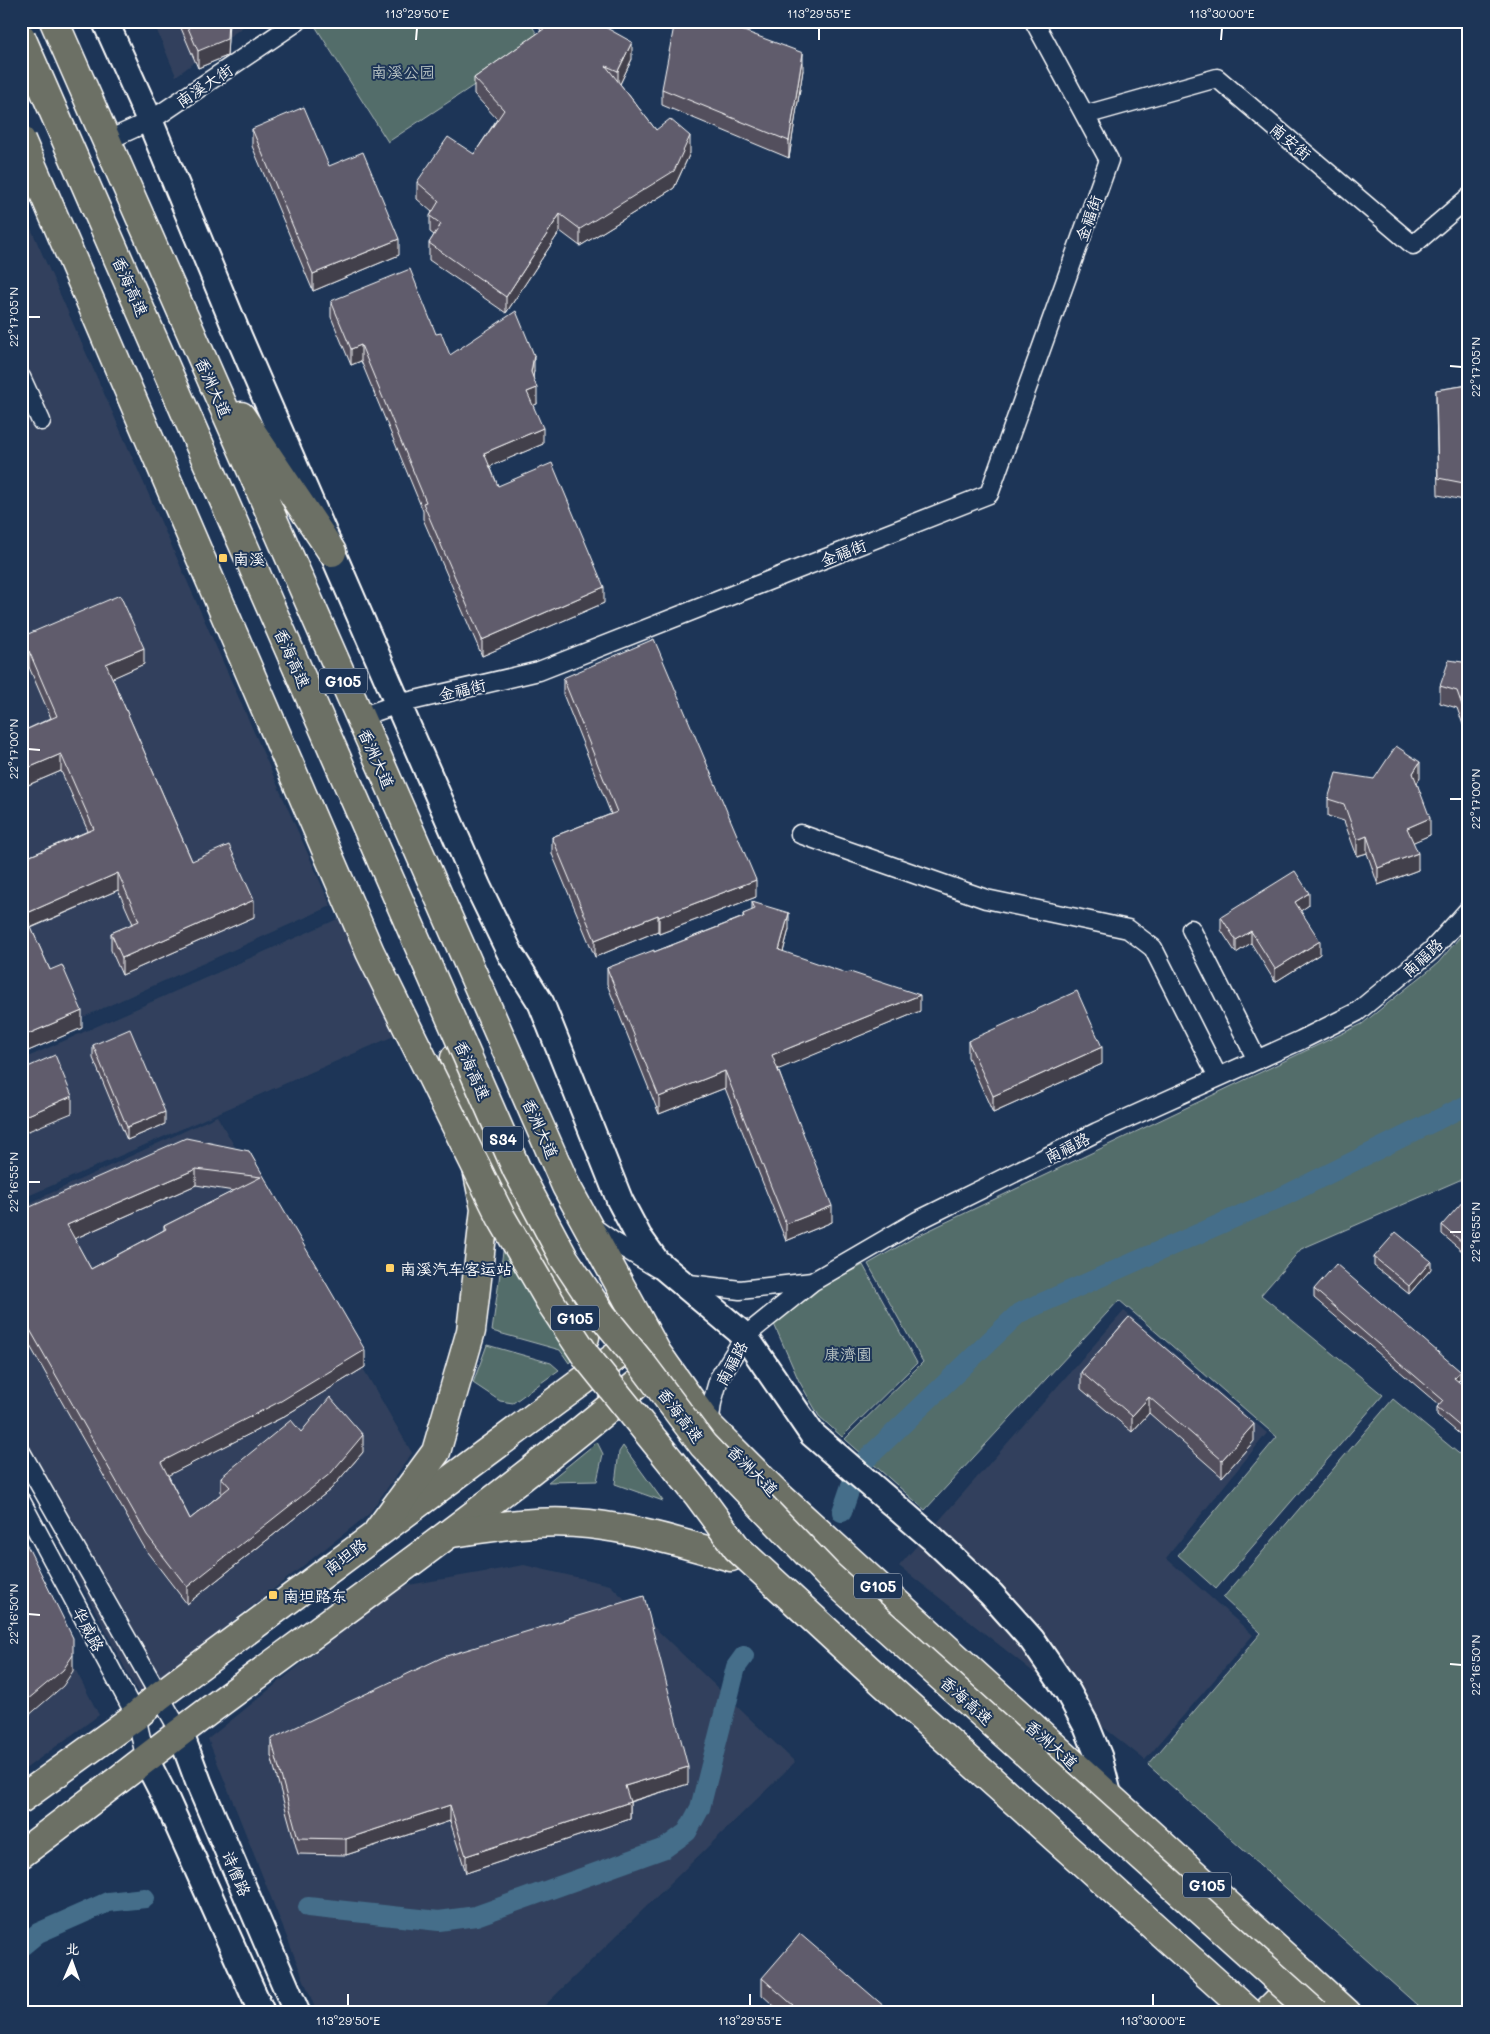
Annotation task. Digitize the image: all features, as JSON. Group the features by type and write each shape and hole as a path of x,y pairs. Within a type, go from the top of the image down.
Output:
{"main road":[{"name":"香洲大道","path":"54,21 566,1186 663,1362 710,1426 778,1495 1347,2013"},
{"name":"香海高速","path":"21,36 517,1170 564,1258 602,1315 642,1364 703,1445 829,1576 1316,2013"},
{"name":"G105","path":"21,59 455,1058 504,1176 601,1368 645,1445 731,1557 1231,2013"},
{"name":"S34","path":"21,140 370,952 504,1224 551,1303 586,1356 698,1495 737,1548 868,1669 1250,2013"},
{"path":"201,357 332,552"},
{"path":"378,1531 436,1452 471,1332 484,1209 455,1058"},
{"name":"南坦路","path":"21,1799 136,1716 159,1696 378,1531 646,1334"},
{"path":"21,1854 146,1760 180,1732 452,1533 619,1400 663,1362"},
{"path":"452,1533 517,1523 589,1524 648,1534 731,1557"},
{"path":"1266,2013 1305,1974"}],"street":[{"path":"105,21 150,121 239,337 398,704 507,946 541,1004 620,1201 639,1237 656,1261 745,1336 812,1434 932,1538 991,1594 1032,1640 1050,1664 1086,1725 1099,1757 1109,1796"},
{"name":"南溪大街","path":"106,141 150,121 298,21"},
{"path":"1034,21 1085,115"},
{"name":"南安街","path":"1085,115 1217,78 1413,245 1469,197"},
{"name":"金福街","path":"360,718 398,704 539,671 989,494 1109,160 1085,115"},
{"path":"21,377 40,421"},
{"path":"800,834 986,899 1128,929 1153,948 1218,1077"},
{"name":"南福路","path":"710,1426 712,1403 719,1378 745,1336 812,1282 917,1221 1097,1132 1257,1060 1357,1012 1432,950 1469,909"},
{"path":"1191,929 1257,1060"},
{"path":"584,1220 614,1242 681,1283 740,1290 812,1282"},
{"path":"21,1452 180,1732"},
{"name":"华威路","path":"21,1502 136,1716 146,1760"},
{"name":"诗僧路","path":"180,1732 200,1786 297,2013"},
{"name":"诗僧路","path":"146,1760 166,1798 262,2013"}],"shaded area":[{"path":"153,21 251,21 176,76"},
{"path":"21,206 331,906 21,1045"},
{"path":"342,917 394,1036 21,1199 21,1060"},
{"path":"217,1116 412,1453 369,1514 139,1695 21,1469 21,1207"},
{"path":"1124,1311 1267,1433 1166,1558 1253,1635 1145,1760 899,1566"},
{"path":"21,1565 99,1715 21,1772"},
{"path":"524,1565 610,1585 795,1762 537,2013 317,2013 208,1739 397,1587"}],"green space":[{"name":"南溪公园","path":"312,21 529,21 541,41 388,142"},
{"path":"1469,926 1469,1176 1301,1249 1261,1295 1383,1395 1216,1589 1178,1555 1277,1437 1119,1300 925,1510 845,1439 923,1362 868,1264 915,1237 1362,1024 1438,963"},
{"path":"505,1237 574,1357 569,1363 560,1350 492,1331"},
{"name":"康濟園","path":"863,1265 917,1363 842,1437 819,1416 799,1381 774,1324 818,1288"},
{"path":"487,1345 551,1363 559,1370 513,1403 500,1401 473,1383"},
{"path":"1393,1399 1469,1462 1469,2013 1426,2013 1148,1765 1261,1633 1223,1598"},
{"path":"597,1442 603,1454 597,1481 548,1482"},
{"path":"623,1446 663,1501 615,1484 619,1452"}],"building":[{"path":"185,21 228,21 227,39 198,51"},
{"path":"545,21 594,21 632,42 618,71 606,66 656,130 670,119 690,136 674,171 580,229 560,214 506,297 429,243 441,224 430,216 439,201 417,182 448,137 474,154 504,110 474,78 548,26"},
{"path":"675,21 717,21 803,53 789,141 662,89"},
{"path":"304,107 329,166 363,152 399,239 313,274 252,129"},
{"path":"410,269 436,334 441,333 450,355 516,311 534,355 531,372 537,388 527,392 543,428 484,453 498,486 552,463 604,587 482,640 423,503 426,502 361,345 351,349 331,301"},
{"path":"1469,385 1469,484 1438,478 1436,390"},
{"path":"120,595 144,648 106,664 192,861 229,845 254,900 122,958 111,933 139,921 118,873 25,914 50,970 62,965 82,1011 21,1037 21,860 94,829 61,754 21,771 21,732 57,716 29,651 21,654 21,637"},
{"path":"654,639 756,880 595,940 552,837 617,812 563,678"},
{"path":"1449,660 1469,663 1469,725 1457,691 1440,686"},
{"path":"1396,746 1420,762 1413,773 1430,818 1407,828 1418,853 1378,868 1367,836 1357,840 1344,804 1328,799 1336,773 1374,779"},
{"path":"1295,871 1309,893 1295,902 1320,941 1275,969 1251,931 1236,940 1221,917"},
{"path":"752,902 789,913 779,950 846,973 850,972 920,995 772,1055 832,1206 786,1224 725,1071 659,1097 607,968 744,917 743,914 755,909"},
{"path":"1077,991 1102,1047 993,1096 968,1041"},
{"path":"130,1029 165,1112 127,1127 93,1045"},
{"path":"55,1055 72,1096 21,1118 21,1070"},
{"path":"186,1138 249,1151 365,1350 281,1401 161,1462 190,1519 230,1487 221,1477 291,1420 301,1432 330,1397 363,1435 331,1473 187,1587 147,1535 21,1314 21,1211","holes":["196,1169 261,1177 164,1226 166,1229 91,1269 67,1225"]},
{"path":"1464,1200 1469,1204 1469,1248 1442,1225"},
{"path":"1396,1232 1431,1261 1409,1286 1374,1257"},
{"path":"1336,1264 1460,1371 1454,1378 1469,1390 1469,1434 1437,1407 1443,1400 1314,1289"},
{"path":"1129,1317 1254,1424 1222,1460 1149,1397 1132,1416 1081,1372"},
{"path":"21,1533 73,1638 73,1655 63,1670 21,1705"},
{"path":"644,1596 688,1767 625,1786 630,1802 466,1856 450,1805 346,1839 298,1838 271,1739 443,1657"},
{"path":"800,1934 892,2013 802,2013 762,1978"}],"waterway":[{"path":"842,1512 857,1468 1019,1313 1286,1195 1469,1104"},
{"path":"308,1907 439,1921 476,1916 665,1848 687,1832 700,1808 736,1667 744,1656"},
{"path":"21,1947 38,1933 108,1902 145,1898"}],"place":[{"name":"南溪","path":"223,558"},
{"name":"南溪汽车客运站","path":"390,1268"},
{"name":"南坦路东","path":"273,1595"}]}
